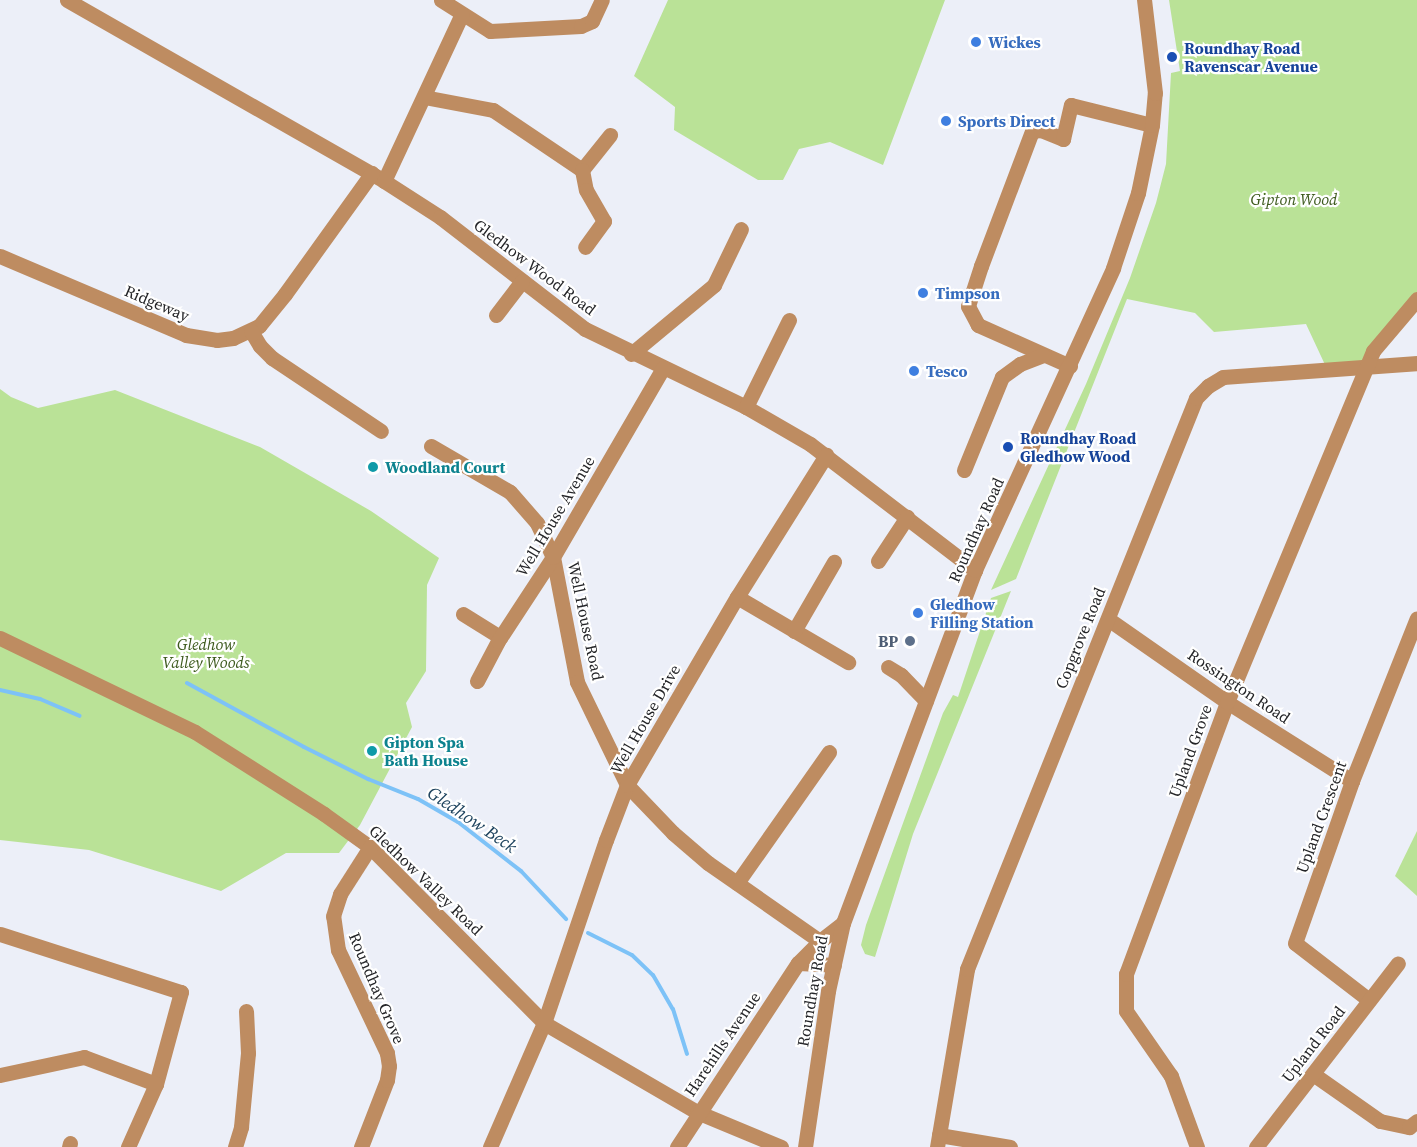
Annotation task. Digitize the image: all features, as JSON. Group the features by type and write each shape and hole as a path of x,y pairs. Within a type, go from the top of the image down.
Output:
{"street":[{"name":"Gledhow Wood Road","path":"67,0 378,177 440,217 585,329 632,354 746,407 826,455 975,570"},
{"path":"441,0 490,31 581,26 592,21 602,0"},
{"name":"Roundhay Road","path":"805,1147 834,965 843,923 975,570 1113,268 1138,193 1152,125 1155,93 1144,0"},
{"path":"381,431 272,358 260,346 251,331 285,294 378,177 424,97 462,14"},
{"path":"424,97 493,110 582,170 586,190 604,221 585,247"},
{"path":"1070,366 978,325 968,306 1032,131 1041,129 1063,139 1071,105 1152,125"},
{"path":"582,170 610,135"},
{"path":"632,354 714,285 741,230"},
{"name":"Ridgeway","path":"0,256 186,335 217,340 251,331"},
{"path":"496,315 522,281"},
{"path":"1368,366 1373,351 1417,299"},
{"path":"746,407 789,320"},
{"path":"964,470 1002,377 1020,364 1043,355"},
{"name":"Copgrove Road","path":"938,1141 967,969 1196,398 1208,386 1223,377 1417,363"},
{"name":"Upland Grove","path":"1197,1147 1171,1076 1126,1011 1126,974 1227,702 1368,366"},
{"name":"Well House Avenue","path":"477,681 500,638 553,557 663,368"},
{"name":"Well House Road","path":"431,446 510,492 537,523 553,557 577,682 627,785 673,833 737,883 820,940"},
{"name":"Well House Drive","path":"490,1147 544,1023 627,785 737,597 826,455"},
{"path":"878,561 907,517"},
{"path":"794,631 834,561"},
{"path":"737,597 848,662"},
{"path":"463,614 500,638"},
{"name":"Upland Crescent","path":"1369,1000 1295,943 1352,781 1417,618"},
{"name":"Rossington Road","path":"1108,619 1227,702 1352,781"},
{"name":"Gledhow Valley Road","path":"0,638 195,732 324,813 369,847 544,1023 697,1112 781,1147"},
{"path":"888,667 901,675 927,702"},
{"path":"737,883 829,752"},
{"name":"Roundhay Grove","path":"360,1147 387,1080 387,1053 338,950 333,916 340,894 369,847"},
{"name":"Harehills Avenue","path":"677,1147 697,1112 798,963 820,940 843,923"},
{"path":"0,934 181,992 156,1084 128,1147"},
{"path":"798,963 834,965"},
{"name":"Upland Road","path":"1256,1147 1398,963"},
{"path":"235,1147 241,1126 248,1053 246,1011"},
{"path":"0,1076 84,1057 156,1084"},
{"path":"1312,1074 1380,1120 1409,1127 1417,1121"},
{"path":"938,1141 1010,1147"}],"green space":[{"path":"668,0 945,0 883,165 830,142 799,149 783,180 758,180 674,130 675,107 634,76"},
{"name":"Gipton Wood","path":"1169,0 1417,0 1417,299 1368,366 1327,369 1306,324 1214,332 1195,313 1127,299 1016,579 991,590 1086,384 1130,278 1156,203 1166,164 1171,73 1180,71"},
{"name":"Gledhow Valley Woods","path":"0,389 11,397 38,408 115,390 260,447 371,511 439,558 427,585 426,671 406,703 412,727 360,825 339,853 286,853 221,891 89,850 0,840"},
{"path":"1011,591 913,834 875,957 865,954 861,945 866,925 943,713 953,695 958,697 991,598"},
{"path":"1417,831 1417,896 1395,876"}],"waterway":[{"name":"Gledhow Beck","path":"187,683 304,747 368,779 418,799 458,822 521,871 566,919"},
{"name":"Gledhow Beck","path":"0,690 40,699 80,716"},
{"name":"Gledhow Beck","path":"588,933 632,955 653,975 673,1009 687,1054"}],"place":[{"name":"Wickes","path":"976,42"},
{"name":"Roundhay Road Ravenscar Avenue","path":"1172,57"},
{"name":"Sports Direct","path":"946,121"},
{"name":"Timpson","path":"923,293"},
{"name":"Tesco","path":"914,371"},
{"name":"Roundhay Road Gledhow Wood","path":"1008,447"},
{"name":"Woodland Court","path":"373,467"},
{"name":"Gledhow Filling Station","path":"918,613"},
{"name":"BP","path":"910,641"},
{"name":"Gipton Spa Bath House","path":"372,751"}]}
